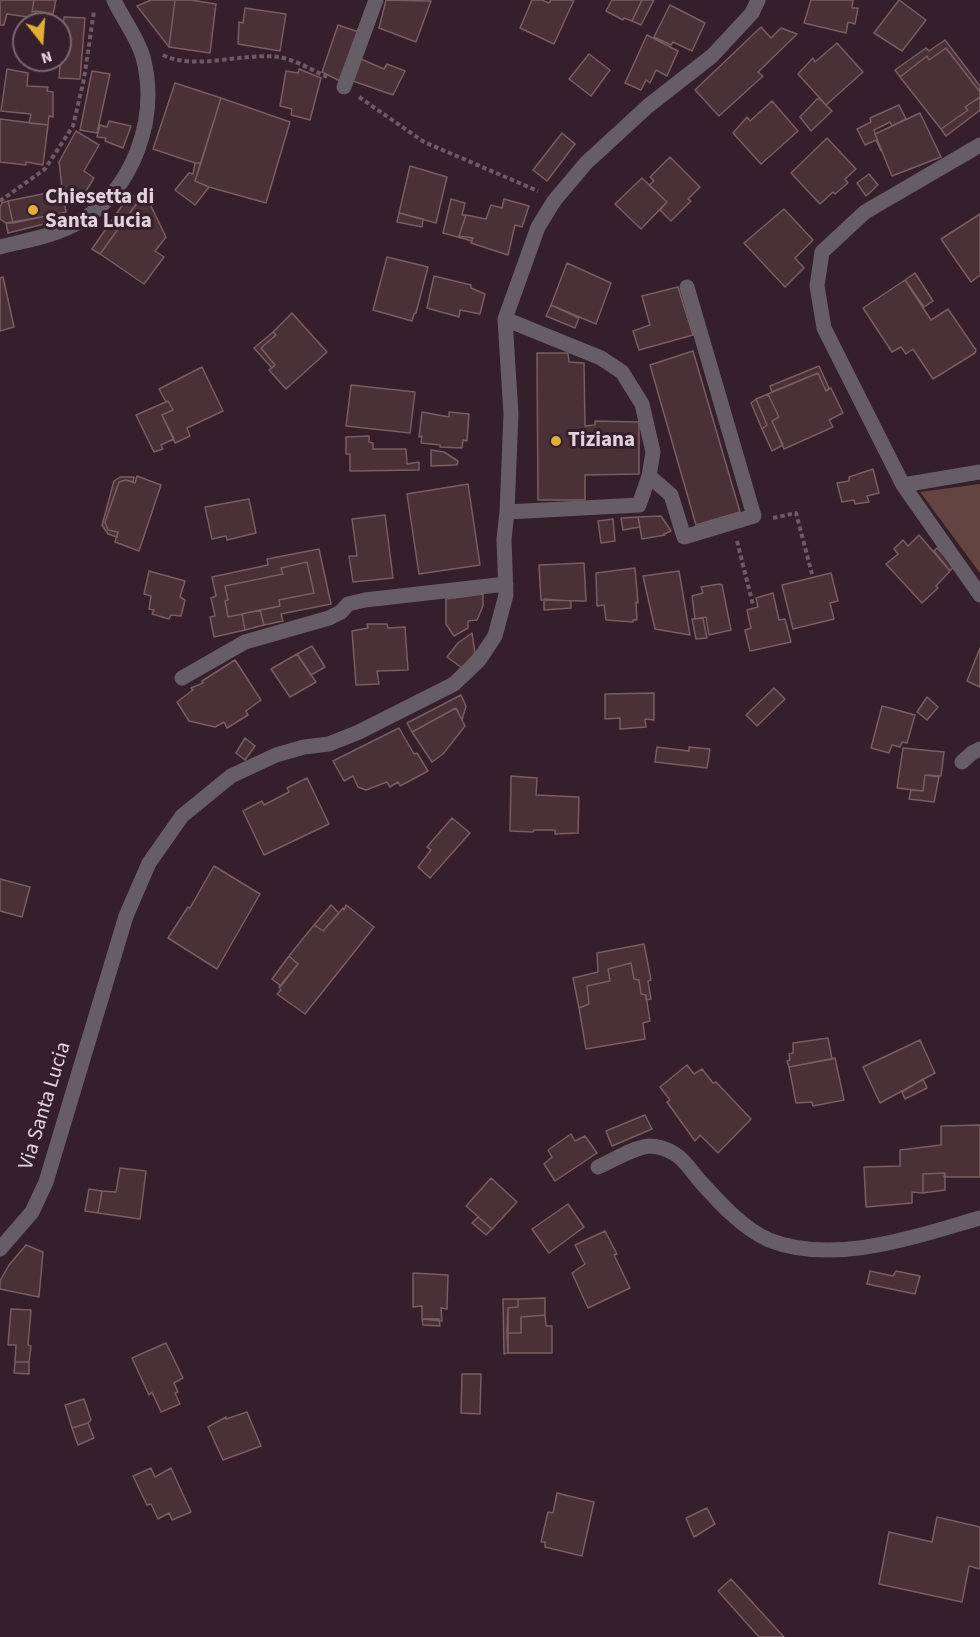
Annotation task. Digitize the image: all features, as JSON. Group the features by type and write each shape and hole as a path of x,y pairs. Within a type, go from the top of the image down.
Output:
{"street":[{"path":"0,247 53,234 79,222 112,193 126,175 136,155 147,112 147,75 137,39 114,0"},
{"path":"344,87 376,0"},
{"path":"507,512 639,505 649,476 653,452 642,404 622,372 601,358 505,319 538,227 554,201 586,163 648,106 712,56 752,13 758,0"},
{"path":"980,145 865,212 822,252 817,286 824,328 903,485 980,596"},
{"path":"649,476 671,495 684,537 754,516 687,287"},
{"name":"Via Santa Lucia","path":"0,1249 32,1212 46,1182 126,916 149,863 182,816 231,776 276,755 304,747 329,744 359,732 454,684 479,660 495,636 506,595 504,538 512,414 505,319"},
{"path":"903,485 980,472"},
{"path":"182,678 245,642 329,618 341,612 348,604 365,600 506,584"},
{"path":"962,762 980,749"},
{"path":"598,1167 639,1148 650,1146 663,1148 677,1155 708,1190 752,1231 770,1240 802,1247 856,1248 887,1245 980,1218"}],"path":[{"path":"0,201 45,169 73,126 84,79 96,0"},
{"path":"775,519 796,513 812,574"},
{"path":"736,536 753,605"}],"shaded area":[{"path":"980,484 980,573 920,492"}],"building":[{"path":"0,0 34,0 32,12 7,14 4,25 0,25"},
{"path":"34,0 56,0 53,12 32,12"},
{"path":"151,0 175,0 169,47 137,6"},
{"path":"175,0 216,4 210,53 169,47"},
{"path":"386,0 431,1 416,42 379,28"},
{"path":"532,0 549,3 551,0 574,0 554,44 520,28"},
{"path":"612,0 642,0 632,21 624,18 623,20 606,11"},
{"path":"642,0 654,0 641,25 632,21"},
{"path":"811,0 853,0 852,8 858,8 855,24 848,22 846,33 804,23"},
{"path":"899,0 926,20 902,51 874,33"},
{"path":"670,5 705,23 692,51 673,42 671,45 654,37"},
{"path":"245,8 286,14 280,51 238,44 239,22 243,23"},
{"path":"72,17 85,18 80,79 59,78 59,72 72,72"},
{"path":"338,25 359,32 340,81 322,72"},
{"path":"761,27 771,38 781,28 797,34 758,72 763,76 719,116 695,90"},
{"path":"647,35 678,51 667,76 656,70 650,83 646,80 641,90 625,83"},
{"path":"945,40 980,86 980,92 946,48 929,60 927,56 900,77 895,70 926,48 929,51"},
{"path":"837,43 863,72 826,105 798,74 813,58 815,62"},
{"path":"946,48 980,92 980,97 965,107 968,110 941,129 900,77 927,56 929,60"},
{"path":"589,54 610,70 591,96 569,79"},
{"path":"361,59 384,69 387,64 405,71 393,95 353,81"},
{"path":"7,69 12,72 28,73 27,86 48,87 47,91 53,92 53,117 49,116 48,125 29,123 31,114 1,111"},
{"path":"299,69 321,78 310,120 291,115 292,109 280,106 286,71 298,73"},
{"path":"92,71 110,74 97,133 80,130"},
{"path":"175,83 221,98 201,163 153,149"},
{"path":"980,97 980,110 946,136 941,129 968,110 965,107"},
{"path":"221,98 290,122 266,203 195,181"},
{"path":"817,99 820,99 832,111 811,131 800,117"},
{"path":"772,101 798,131 761,164 733,133 747,117 750,121"},
{"path":"899,105 906,119 892,126 890,122 874,130 881,151 876,140 865,145 857,129 871,122 870,118"},
{"path":"920,113 941,157 892,176 875,134"},
{"path":"0,119 48,125 43,165 26,162 26,165 0,162"},
{"path":"109,121 131,126 123,148 105,141 106,138 97,137 100,125 107,127"},
{"path":"76,131 99,145 84,171 94,178 78,204 63,196 59,162"},
{"path":"562,133 575,144 547,181 533,170"},
{"path":"827,138 856,169 845,179 848,183 835,194 833,192 820,204 791,173"},
{"path":"670,157 700,187 688,199 691,201 671,221 660,210 667,202 649,185 654,181 650,177"},
{"path":"195,163 201,163 195,181 209,187 195,205 175,190 189,173 193,174"},
{"path":"410,166 447,177 436,223 399,213"},
{"path":"869,174 878,185 866,196 857,183"},
{"path":"642,178 667,202 641,229 615,204"},
{"name":"Chiesetta di Santa Lucia","path":"62,190 66,212 13,223 8,201"},
{"path":"130,194 140,199 100,254 92,249"},
{"path":"140,199 151,206 166,237 155,251 164,257 144,284 100,254"},
{"path":"451,199 465,203 462,215 466,215 459,236 473,238 472,241 443,233"},
{"path":"504,199 529,206 522,227 515,225 508,255 471,243 473,238 459,236 466,215 486,219 491,205 502,208"},
{"path":"8,201 13,223 6,223 0,219 0,207 2,203"},
{"path":"784,209 813,240 795,258 804,268 785,287 744,243"},
{"path":"399,213 423,219 422,227 397,222"},
{"path":"59,214 60,220 8,233 6,223"},
{"path":"980,214 980,275 971,282 941,239"},
{"path":"387,257 428,267 412,321 373,310"},
{"path":"567,263 611,283 596,324 551,305"},
{"path":"915,273 933,301 924,307 905,280"},
{"path":"434,276 471,285 471,288 485,294 480,314 460,310 459,317 427,308"},
{"path":"3,277 14,327 0,331 0,278"},
{"path":"905,280 931,320 948,309 976,350 975,353 933,379 913,349 906,354 901,347 892,352 863,308"},
{"path":"678,287 693,335 639,350 633,331 650,325 642,296"},
{"path":"551,305 579,318 575,328 546,316"},
{"path":"292,313 327,352 286,389 269,370 275,365 261,348 276,335 273,332"},
{"path":"273,332 276,335 261,348 275,365 272,368 254,348"},
{"path":"693,351 740,512 696,525 650,365"},
{"path":"537,353 568,353 569,362 584,363 585,426 595,425 595,421 639,422 639,474 585,475 585,500 538,500"},
{"path":"819,366 829,388 826,391 818,373 772,392 770,386"},
{"path":"202,367 223,411 187,428 190,436 175,443 162,415 173,410 159,389"},
{"path":"818,373 826,391 831,388 843,413 829,420 833,427 784,449 772,421 779,417 768,394"},
{"path":"351,385 415,392 410,433 346,426"},
{"path":"768,394 779,417 772,421 783,445 772,451 762,429 767,425 756,399"},
{"path":"756,399 767,425 762,429 751,403"},
{"path":"168,401 173,410 162,415 174,439 161,445 163,449 154,452 136,415"},
{"path":"422,412 449,417 449,412 469,414 467,441 463,440 462,448 421,443 422,436 419,437"},
{"path":"369,436 373,449 406,449 407,464 419,462 419,470 350,471 350,454 346,454 346,437"},
{"path":"431,450 444,452 458,461 457,465 431,466"},
{"path":"873,469 879,493 867,496 869,502 855,504 854,500 842,502 837,483 849,481 849,477"},
{"path":"137,476 161,485 139,551 115,542 118,532 108,530 105,522 119,482 126,480 135,483"},
{"path":"120,477 134,477 133,482 126,480 119,482 105,522 108,530 118,532 117,537 108,534 102,525 114,481"},
{"path":"468,484 480,565 419,574 407,494"},
{"path":"249,499 256,533 227,540 226,536 212,539 205,507"},
{"path":"385,515 393,578 353,582 349,556 357,556 352,519"},
{"path":"661,516 671,531 665,535 642,539 638,517"},
{"path":"638,517 640,527 623,530 621,518"},
{"path":"613,519 615,541 601,543 598,521"},
{"path":"919,535 950,571 936,586 938,588 922,603 886,564 898,554 894,549 903,540 908,546"},
{"path":"937,548 954,566 950,571 934,551"},
{"path":"319,549 331,604 281,614 283,621 264,625 260,610 280,606 279,600 314,593 307,562 281,568 283,574 225,586 228,617 242,614 245,630 214,637 210,617 215,616 211,598 216,596 212,577 268,565 267,559"},
{"path":"307,562 314,593 279,600 280,606 228,617 225,586 283,574 281,568"},
{"path":"584,563 586,601 541,600 539,565"},
{"path":"635,568 637,620 633,622 606,620 604,605 597,606 596,573"},
{"path":"149,571 185,581 180,597 185,600 181,616 171,615 169,619 152,614 154,610 149,609 151,596 144,594"},
{"path":"679,571 690,635 655,629 643,576"},
{"path":"831,573 838,601 830,603 834,619 793,629 782,585"},
{"path":"722,585 731,630 709,635 706,617 695,619 692,596 703,593 701,587"},
{"path":"773,593 779,620 785,619 791,642 750,651 745,630 751,628 747,610 758,607 756,598"},
{"path":"483,594 483,606 477,620 468,621 468,628 454,636 446,624 446,599"},
{"path":"544,599 571,601 571,608 544,610"},
{"path":"260,610 264,625 245,630 242,614"},
{"path":"703,618 707,638 696,639 692,619"},
{"path":"367,624 387,624 388,628 405,627 408,670 377,671 379,684 356,685 352,631 368,628"},
{"path":"472,633 475,653 462,668 447,657 458,643"},
{"path":"312,646 325,667 311,675 297,654"},
{"path":"980,648 980,687 967,681"},
{"path":"297,654 316,682 290,697 271,669"},
{"path":"235,660 261,700 246,711 248,715 227,728 224,722 215,727 189,721 177,702 193,690 191,688 203,683 202,681"},
{"path":"774,688 785,699 757,726 746,715"},
{"path":"654,693 654,720 645,719 646,727 620,729 620,718 605,719 605,694"},
{"path":"461,695 466,706 462,720 456,708 412,732 407,723"},
{"path":"927,697 938,707 927,720 917,712"},
{"path":"882,706 915,715 907,743 902,742 900,747 892,745 889,753 871,748"},
{"path":"456,708 465,726 443,754 432,762 412,732"},
{"path":"399,728 414,754 417,753 428,771 400,786 398,782 390,787 387,782 366,790 358,787 353,776 344,781 333,761"},
{"path":"245,738 255,746 245,760 236,753"},
{"path":"657,747 689,751 689,747 710,749 707,768 655,762"},
{"path":"903,748 944,752 941,776 925,775 923,791 897,788"},
{"path":"925,775 939,777 934,802 909,799 911,790 923,791"},
{"path":"511,776 537,778 536,795 579,797 578,833 555,834 555,830 510,831"},
{"path":"307,778 329,824 264,855 243,811 262,801 264,805 289,792 287,788"},
{"path":"452,818 470,833 430,878 418,867 431,850 427,847"},
{"path":"214,866 260,894 217,969 168,938 188,907 190,908"},
{"path":"0,879 30,887 22,917 0,911"},
{"path":"331,905 339,913 323,931 314,925"},
{"path":"346,905 374,927 305,1014 277,994 281,990 279,987 298,964 289,956 314,925 323,931 343,908 344,910"},
{"path":"644,944 651,980 648,981 651,999 646,1000 646,995 641,994 639,980 634,979 631,963 608,969 610,981 587,986 589,1004 579,1008 573,978 598,972 597,953"},
{"path":"289,956 298,964 281,986 272,979"},
{"path":"631,963 634,979 639,980 641,994 646,995 650,1021 643,1023 645,1039 586,1049 579,1008 589,1004 587,986 610,981 608,969"},
{"path":"828,1038 832,1059 789,1067 787,1061 790,1060 789,1054 793,1053 793,1043"},
{"path":"920,1040 935,1073 880,1103 863,1067"},
{"path":"835,1058 844,1100 813,1106 812,1102 796,1103 789,1067"},
{"path":"687,1065 694,1074 702,1069 713,1083 716,1082 751,1119 718,1153 700,1135 695,1141 667,1102 670,1100 660,1087"},
{"path":"923,1079 927,1088 905,1099 902,1092"},
{"path":"645,1115 652,1129 612,1146 606,1131"},
{"path":"980,1125 980,1177 944,1177 945,1173 923,1174 923,1193 912,1192 912,1203 866,1207 864,1167 900,1166 900,1150 941,1145 941,1126"},
{"path":"571,1134 575,1141 585,1136 597,1153 555,1181 544,1164 552,1157 548,1150"},
{"path":"120,1168 146,1171 140,1219 98,1213 102,1191 116,1192"},
{"path":"945,1173 945,1190 923,1193 923,1174"},
{"path":"491,1178 517,1202 492,1229 466,1206"},
{"path":"89,1189 102,1191 98,1213 85,1211"},
{"path":"568,1204 584,1227 549,1253 532,1229"},
{"path":"478,1217 492,1229 486,1235 472,1223"},
{"path":"605,1231 630,1288 588,1308 572,1273 585,1264 575,1245"},
{"path":"26,1245 43,1252 39,1297 0,1289 0,1281 9,1265"},
{"path":"870,1271 893,1276 896,1271 920,1276 915,1294 867,1284"},
{"path":"413,1273 448,1275 447,1309 441,1308 442,1321 422,1319 422,1306 413,1307"},
{"path":"545,1298 545,1315 521,1317 521,1333 507,1333 508,1308 518,1307 518,1299"},
{"path":"503,1299 518,1299 518,1307 508,1308 508,1353 504,1354"},
{"path":"11,1309 31,1310 29,1362 15,1362 16,1345 8,1345"},
{"path":"545,1315 546,1326 552,1326 552,1353 508,1353 507,1333 521,1333 521,1317"},
{"path":"422,1319 439,1319 440,1326 423,1325"},
{"path":"166,1343 183,1378 174,1383 180,1404 161,1412 152,1392 149,1395 132,1358"},
{"path":"15,1362 29,1362 29,1374 14,1373"},
{"path":"462,1374 481,1374 480,1414 461,1413"},
{"path":"84,1399 91,1420 72,1428 65,1405"},
{"path":"247,1412 261,1446 223,1460 208,1427 226,1417 226,1419"},
{"path":"88,1423 94,1438 78,1445 72,1428"},
{"path":"151,1468 155,1477 171,1468 191,1512 172,1520 169,1513 158,1519 151,1504 147,1505 133,1476"},
{"path":"557,1493 594,1502 582,1556 545,1547 545,1542 541,1542 548,1512 553,1513"},
{"path":"707,1508 715,1524 694,1537 686,1518"},
{"path":"937,1517 980,1527 980,1569 969,1566 962,1602 879,1584 889,1532 932,1542"},
{"path":"731,1579 784,1637 759,1637 718,1591"}],"place":[{"name":"Chiesetta di Santa Lucia","path":"33,210"},
{"name":"Tiziana","path":"556,441"}]}
